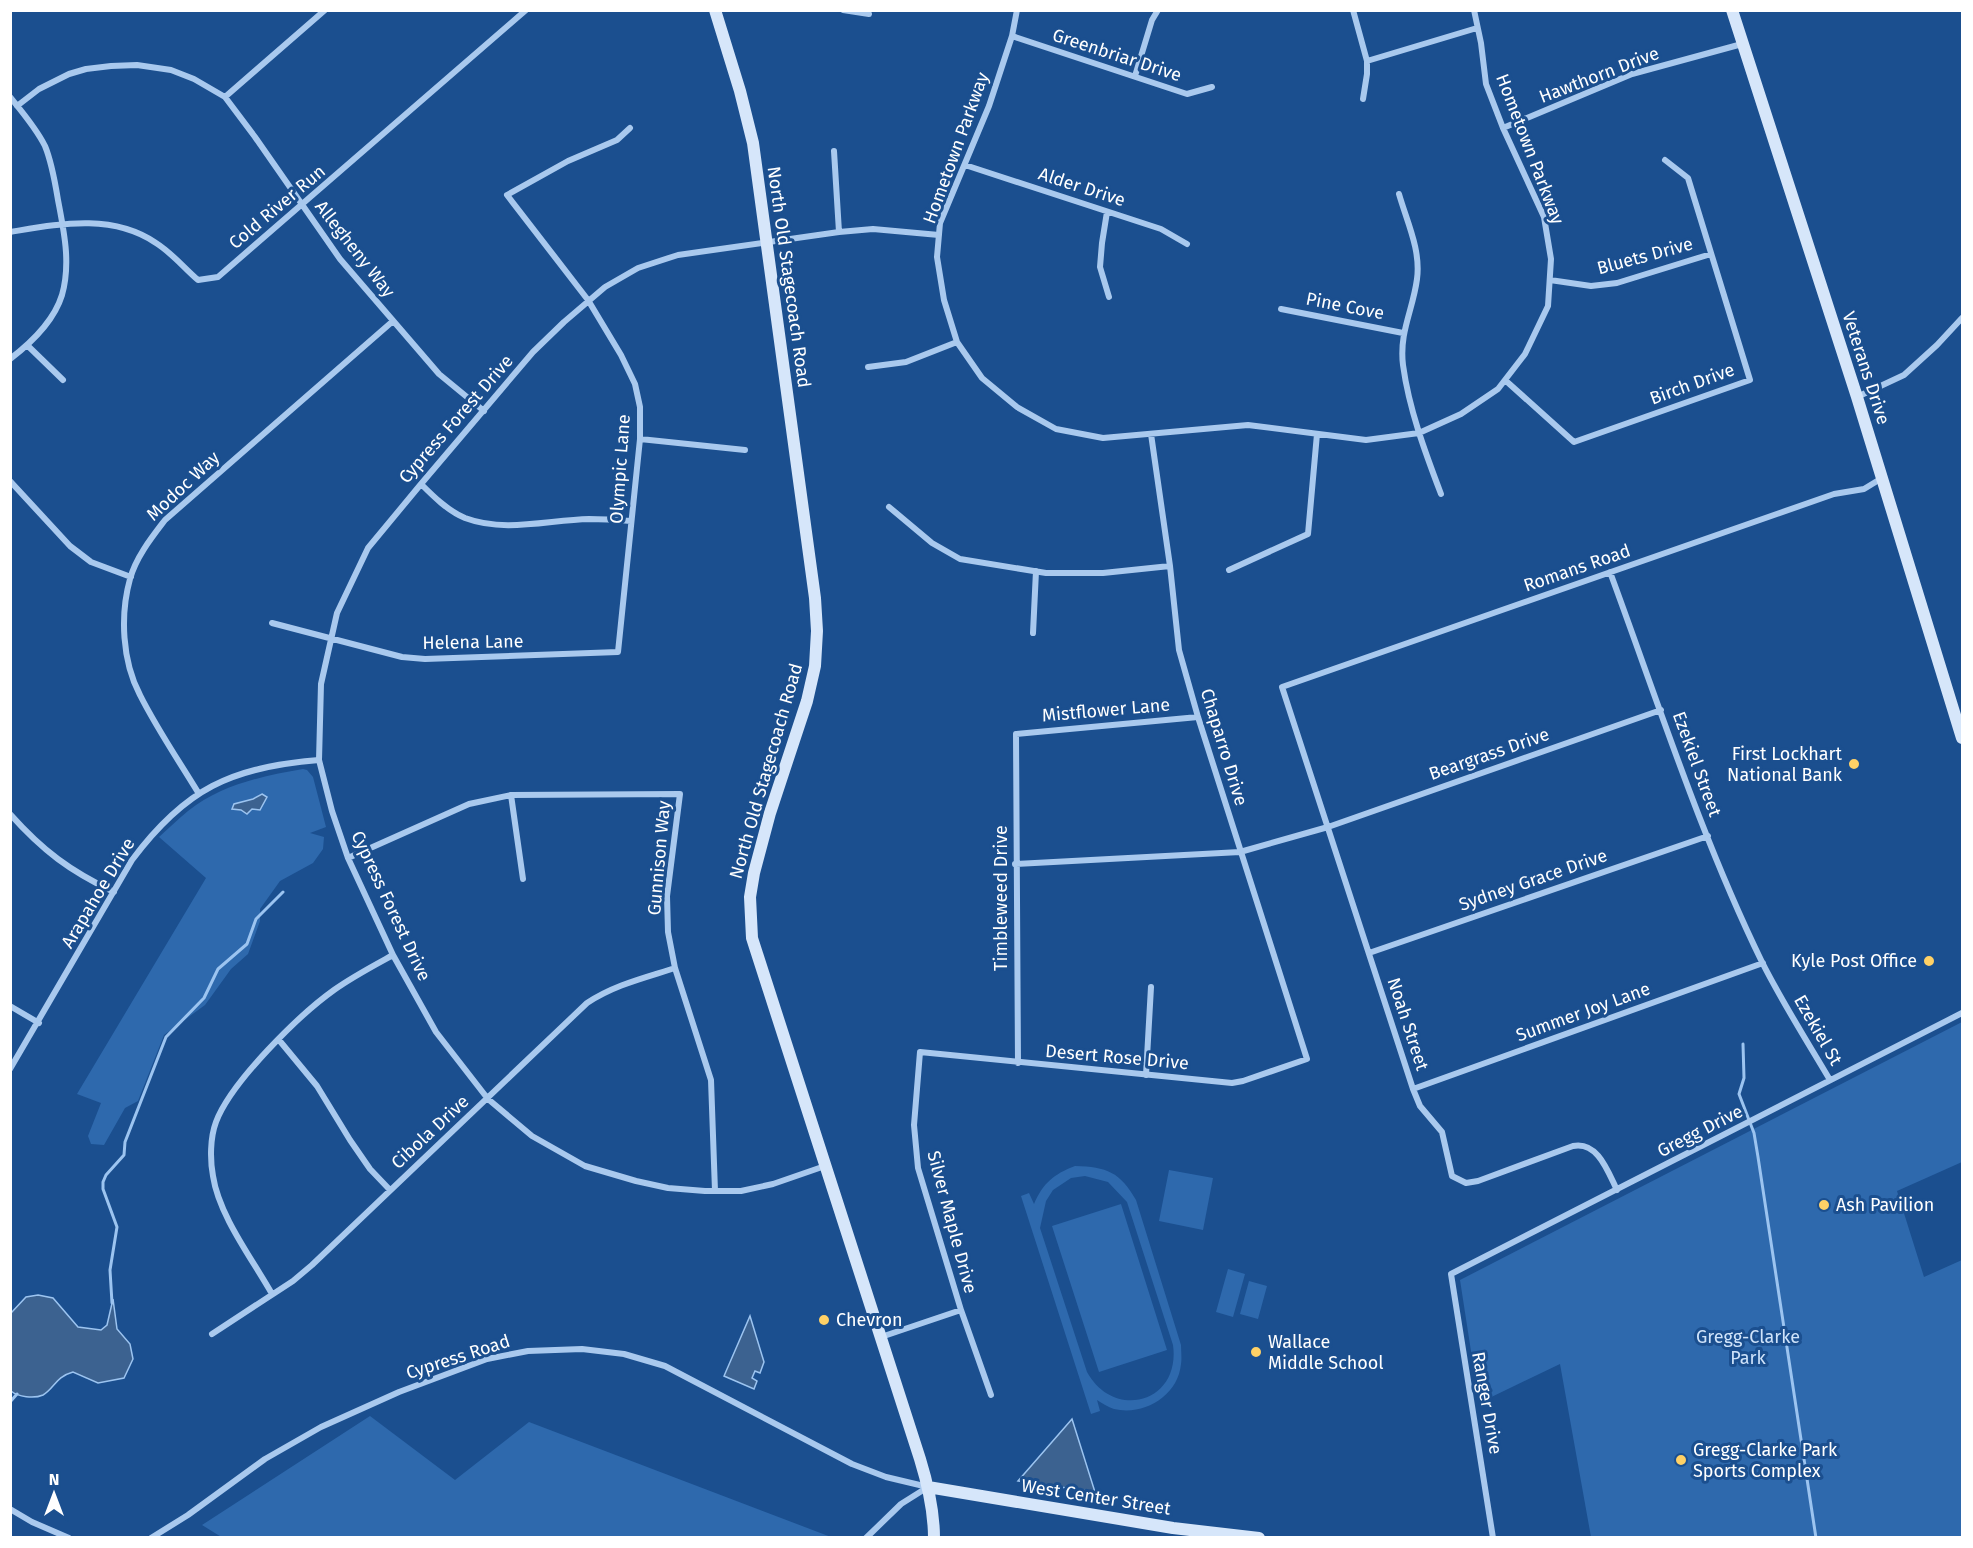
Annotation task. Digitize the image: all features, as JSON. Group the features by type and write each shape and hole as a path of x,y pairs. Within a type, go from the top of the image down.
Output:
{"street":[{"path":"225,97 326,10"},
{"name":"Cold River Run","path":"10,232 63,223 103,224 135,232 154,241 198,280 218,277 526,10"},
{"name":"North Old Stagecoach Road","path":"715,10 753,143 817,632 815,666 807,701 753,873 750,916 756,953 928,1487 934,1517 934,1538"},
{"path":"843,10 869,14"},
{"name":"Hometown Parkway","path":"1017,10 1012,36 989,106 940,223 937,257 944,300 957,342 982,378 1017,407 1056,429 1103,438 1248,425 1366,440 1419,433 1461,414 1498,389 1525,354 1548,306 1551,259 1544,217 1503,128 1486,84 1474,10"},
{"path":"1136,76 1152,20 1158,10"},
{"path":"1353,10 1367,61 1363,99"},
{"name":"Veterans Drive","path":"1732,10 1857,397 1962,738"},
{"path":"1367,61 1478,28"},
{"name":"Greenbriar Drive","path":"1012,36 1188,94 1212,87"},
{"name":"Hawthorn Drive","path":"1503,128 1632,74 1742,44"},
{"name":"Allegheny Way","path":"17,106 39,89 69,74 111,66 137,65 171,70 194,79 225,97 340,259 439,374 484,411"},
{"path":"10,98 36,130 49,157 63,223 66,263 61,297 50,318 36,337 10,359"},
{"name":"Olympic Lane","path":"618,652 640,439 640,407 635,384 621,355 588,300 507,195 568,161 617,140 630,128"},
{"path":"834,152 839,232"},
{"name":"Birch Drive","path":"1505,380 1574,442 1750,380 1688,178 1665,160"},
{"name":"Alder Drive","path":"964,165 1161,229 1187,244"},
{"path":"1398,194 1418,256 1417,280 1403,333 1403,365 1419,433 1441,494"},
{"path":"1107,212 1100,267 1109,297"},
{"name":"Cypress Forest Drive","path":"826,1166 773,1184 741,1191 668,1188 585,1166 532,1136 488,1099 436,1032 393,954 348,858 332,811 319,760 321,684 337,613 368,548 533,352 605,287 638,268 678,255 873,229 939,236"},
{"name":"Bluets Drive","path":"1550,280 1591,286 1617,283 1711,254"},
{"name":"Pine Cove","path":"1281,309 1403,333"},
{"path":"1857,397 1904,375 1962,318"},
{"name":"Modoc Way","path":"198,794 139,694 129,668 125,642 130,578 147,545 165,520 393,321"},
{"path":"868,367 906,362 957,342"},
{"path":"27,345 63,380"},
{"name":"Chaparro Drive","path":"1151,434 1170,566 1179,650 1240,852 1307,1059"},
{"path":"1229,570 1308,534 1317,434"},
{"path":"640,439 745,450"},
{"name":"Romans Road","path":"1282,687 1834,494 1864,489 1882,478"},
{"path":"10,481 70,546 91,562 130,578"},
{"path":"420,484 462,517 484,524 504,526 590,519 631,521"},
{"path":"889,507 932,543 960,559 1036,572 1103,573 1170,566"},
{"path":"1033,633 1036,572"},
{"name":"Ezekiel Street","path":"1610,572 1708,836 1763,963"},
{"name":"Helena Lane","path":"272,623 402,657 425,659 618,652"},
{"name":"Noah Street","path":"1282,687 1413,1089 1420,1106 1442,1132 1449,1171 1455,1179 1466,1183 1478,1181 1573,1146 1584,1145 1595,1151 1617,1190"},
{"name":"Beargrass Drive","path":"1240,852 1328,827 1661,710"},
{"name":"Mistflower Lane","path":"1016,734 1198,717"},
{"name":"Timbleweed Drive","path":"1016,734 1018,1063"},
{"name":"Arapahoe Drive","path":"10,1069 39,1023 132,860 152,834 174,812 198,794 226,779 253,770 287,763 319,760"},
{"name":"Gunnison Way","path":"348,858 469,804 511,795 680,794 667,896 668,932 675,968 711,1080 715,1191"},
{"path":"511,795 523,879"},
{"path":"10,814 33,840 60,862 114,892"},
{"name":"Sydney Grace Drive","path":"1369,953 1708,836"},
{"path":"1015,864 1240,852"},
{"path":"272,1294 220,1200 213,1178 212,1149 216,1123 232,1094 279,1040 334,990 393,954"},
{"name":"Ezekiel St","path":"1763,963 1830,1080"},
{"name":"Summer Joy Lane","path":"1413,1089 1763,963"},
{"name":"Cibola Drive","path":"212,1334 312,1265 587,1003 605,991 675,968"},
{"path":"1146,1075 1150,987"},
{"path":"10,1006 39,1023"},
{"name":"Gregg Drive","path":"1451,1274 1962,1013"},
{"path":"279,1040 317,1086 350,1140 370,1168 390,1190"},
{"name":"Desert Rose Drive","path":"920,1052 1232,1083 1307,1059"},
{"name":"Silver Maple Drive","path":"920,1052 914,1125 918,1168 961,1310 991,1395"},
{"name":"Ranger Drive","path":"1451,1274 1493,1538"},
{"path":"881,1337 961,1310"},
{"name":"Cypress Road","path":"151,1538 188,1515 265,1459 321,1427 399,1392 476,1363 528,1351 582,1349 624,1354 665,1366 852,1464 886,1477 928,1487"},
{"path":"866,1538 901,1504 928,1487"},
{"name":"West Center Street","path":"928,1487 1173,1528 1256,1537"},
{"path":"10,1509 32,1522 69,1538"}],"green space":[{"path":"303,769 313,777 326,827 310,833 324,837 323,849 313,863 280,881 260,909 260,921 248,954 231,969 205,1005 164,1035 138,1101 125,1108 104,1145 91,1144 88,1136 101,1103 77,1094 206,878 159,837 188,811 214,794 257,779"},
{"name":"Gregg-Clarke Park","path":"1962,1022 1962,1162 1897,1191 1924,1277 1962,1260 1962,1537 1591,1537 1560,1364 1479,1403 1460,1280"},
{"path":"1075,1166 1086,1167 1111,1173 1124,1183 1136,1200 1181,1345 1181,1364 1173,1386 1158,1401 1148,1406 1137,1409 1114,1409 1097,1400 1100,1411 1091,1414 1021,1196 1029,1193 1034,1204 1045,1185","holes":["1085,1176 1108,1182 1127,1202 1173,1345 1173,1365 1167,1381 1156,1392 1143,1399 1128,1400 1113,1397 1099,1387 1087,1372 1040,1228 1046,1201 1053,1190 1071,1178"]},
{"path":"1169,1170 1213,1178 1203,1230 1159,1221"},
{"path":"1121,1204 1167,1350 1099,1372 1052,1226"},
{"path":"1228,1269 1245,1274 1233,1317 1216,1312"},
{"path":"1249,1281 1267,1286 1258,1319 1240,1314"},
{"path":"370,1416 455,1480 529,1422 831,1537 223,1538 202,1525"}],"shaded area":[{"path":"262,794 267,797 260,810 252,809 247,814 241,810 232,809 234,804"},
{"path":"38,1295 53,1298 78,1327 101,1330 107,1325 113,1299 117,1329 130,1344 133,1359 124,1378 98,1383 73,1372 62,1377 43,1395 22,1396 11,1391 11,1313 26,1297"},
{"path":"750,1316 764,1362 760,1373 755,1371 752,1378 757,1381 754,1389 724,1376"},
{"path":"1072,1419 1095,1492 1018,1481"}],"waterway":[{"path":"112,1303 110,1270 117,1227 103,1189 103,1182 106,1175 124,1155 125,1142 166,1037 204,998 218,969 247,944 256,919 283,892"},
{"path":"1743,1044 1744,1078 1739,1094 1754,1133 1816,1538"},
{"path":"10,1402 17,1394"}],"place":[{"name":"First Lockhart National Bank","path":"1854,764"},
{"name":"Kyle Post Office","path":"1929,961"},
{"name":"Ash Pavilion","path":"1824,1205"},
{"name":"Chevron","path":"824,1320"},
{"name":"Wallace Middle School","path":"1256,1352"},
{"name":"Gregg-Clarke Park Sports Complex","path":"1681,1460"}]}
